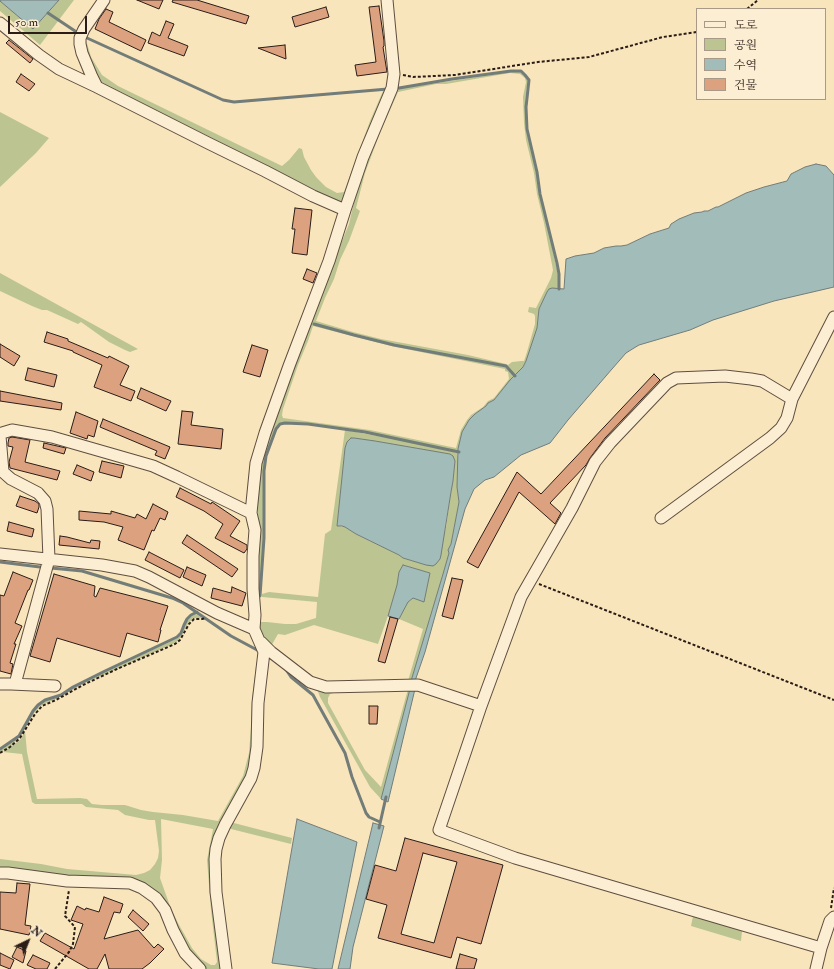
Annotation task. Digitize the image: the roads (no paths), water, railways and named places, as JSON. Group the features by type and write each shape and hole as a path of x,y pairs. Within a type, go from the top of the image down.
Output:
{"street":[{"path":"97,87 82,53 80,38 84,29 104,0"},
{"path":"226,969 216,892 216,849 225,825 251,778 256,758 258,703 264,652 254,629 253,556 255,530 251,513 254,474 259,450 329,261 363,157 392,88 394,74 387,0"},
{"path":"0,23 39,55 59,69 313,196 345,210"},
{"path":"661,518 770,438 781,428 792,399 834,318"},
{"path":"792,399 762,381 751,378 725,376 676,378 667,383 610,443 595,462 572,508 521,597 481,706 439,830 515,858 821,948"},
{"path":"15,684 49,559 47,509 45,501 38,494 11,479 4,472 0,436 2,433 12,430 52,437 153,466 251,513"},
{"path":"0,554 102,565 135,571 217,613 254,629"},
{"path":"259,640 271,652 310,682 326,687 418,684 481,706"},
{"path":"0,684 55,686"},
{"path":"0,873 70,881 130,883 142,888 156,898 161,904 185,953 200,969"},
{"path":"816,969 821,948 832,919"}],"water":[{"path":"0,0 59,0 33,29"},
{"path":"816,164 826,166 834,175 834,287 774,301 713,320 690,330 639,345 626,353 550,443 521,455 494,477 485,480 474,489 465,509 425,652 415,681 411,681 451,544 459,502 457,487 458,449 462,432 469,420 488,403 494,400 523,367 537,328 539,309 547,292 552,288 564,289 566,259 594,253 604,248 627,245 650,234 669,228 671,224 679,219 694,213 708,211 746,193 787,181 791,174 805,167"},
{"path":"351,438 450,454 453,456 455,461 453,481 441,555 440,559 433,566 403,558 345,527 337,526 345,448 347,442"},
{"path":"403,565 430,573 424,602 413,598 408,602 399,619 388,616 397,585 399,572"},
{"path":"410,689 415,689 388,802 381,799"},
{"path":"297,819 357,842 332,969 319,969 272,963"},
{"path":"373,823 384,826 353,947 350,969 338,969"}],"waterway":[{"path":"48,13 78,33"},
{"path":"87,38 223,100 234,102 388,89"},
{"path":"399,88 511,71 521,71 529,80 526,107 527,129 537,172 540,194 557,263 559,289"},
{"path":"314,324 394,345 506,366 515,376"},
{"path":"258,596 260,596 264,538 264,471 266,456 276,429 280,424 308,424 365,432 459,452"},
{"path":"0,562 40,567"},
{"path":"51,568 82,571 172,598 183,603 231,636 259,651"},
{"path":"0,749 19,736 33,711 45,700 61,695 73,687 177,637 181,633 187,619 197,612"},
{"path":"285,668 291,677 313,695 345,753 352,777 366,813 369,817 380,822"},
{"path":"379,828 386,797"}]}
